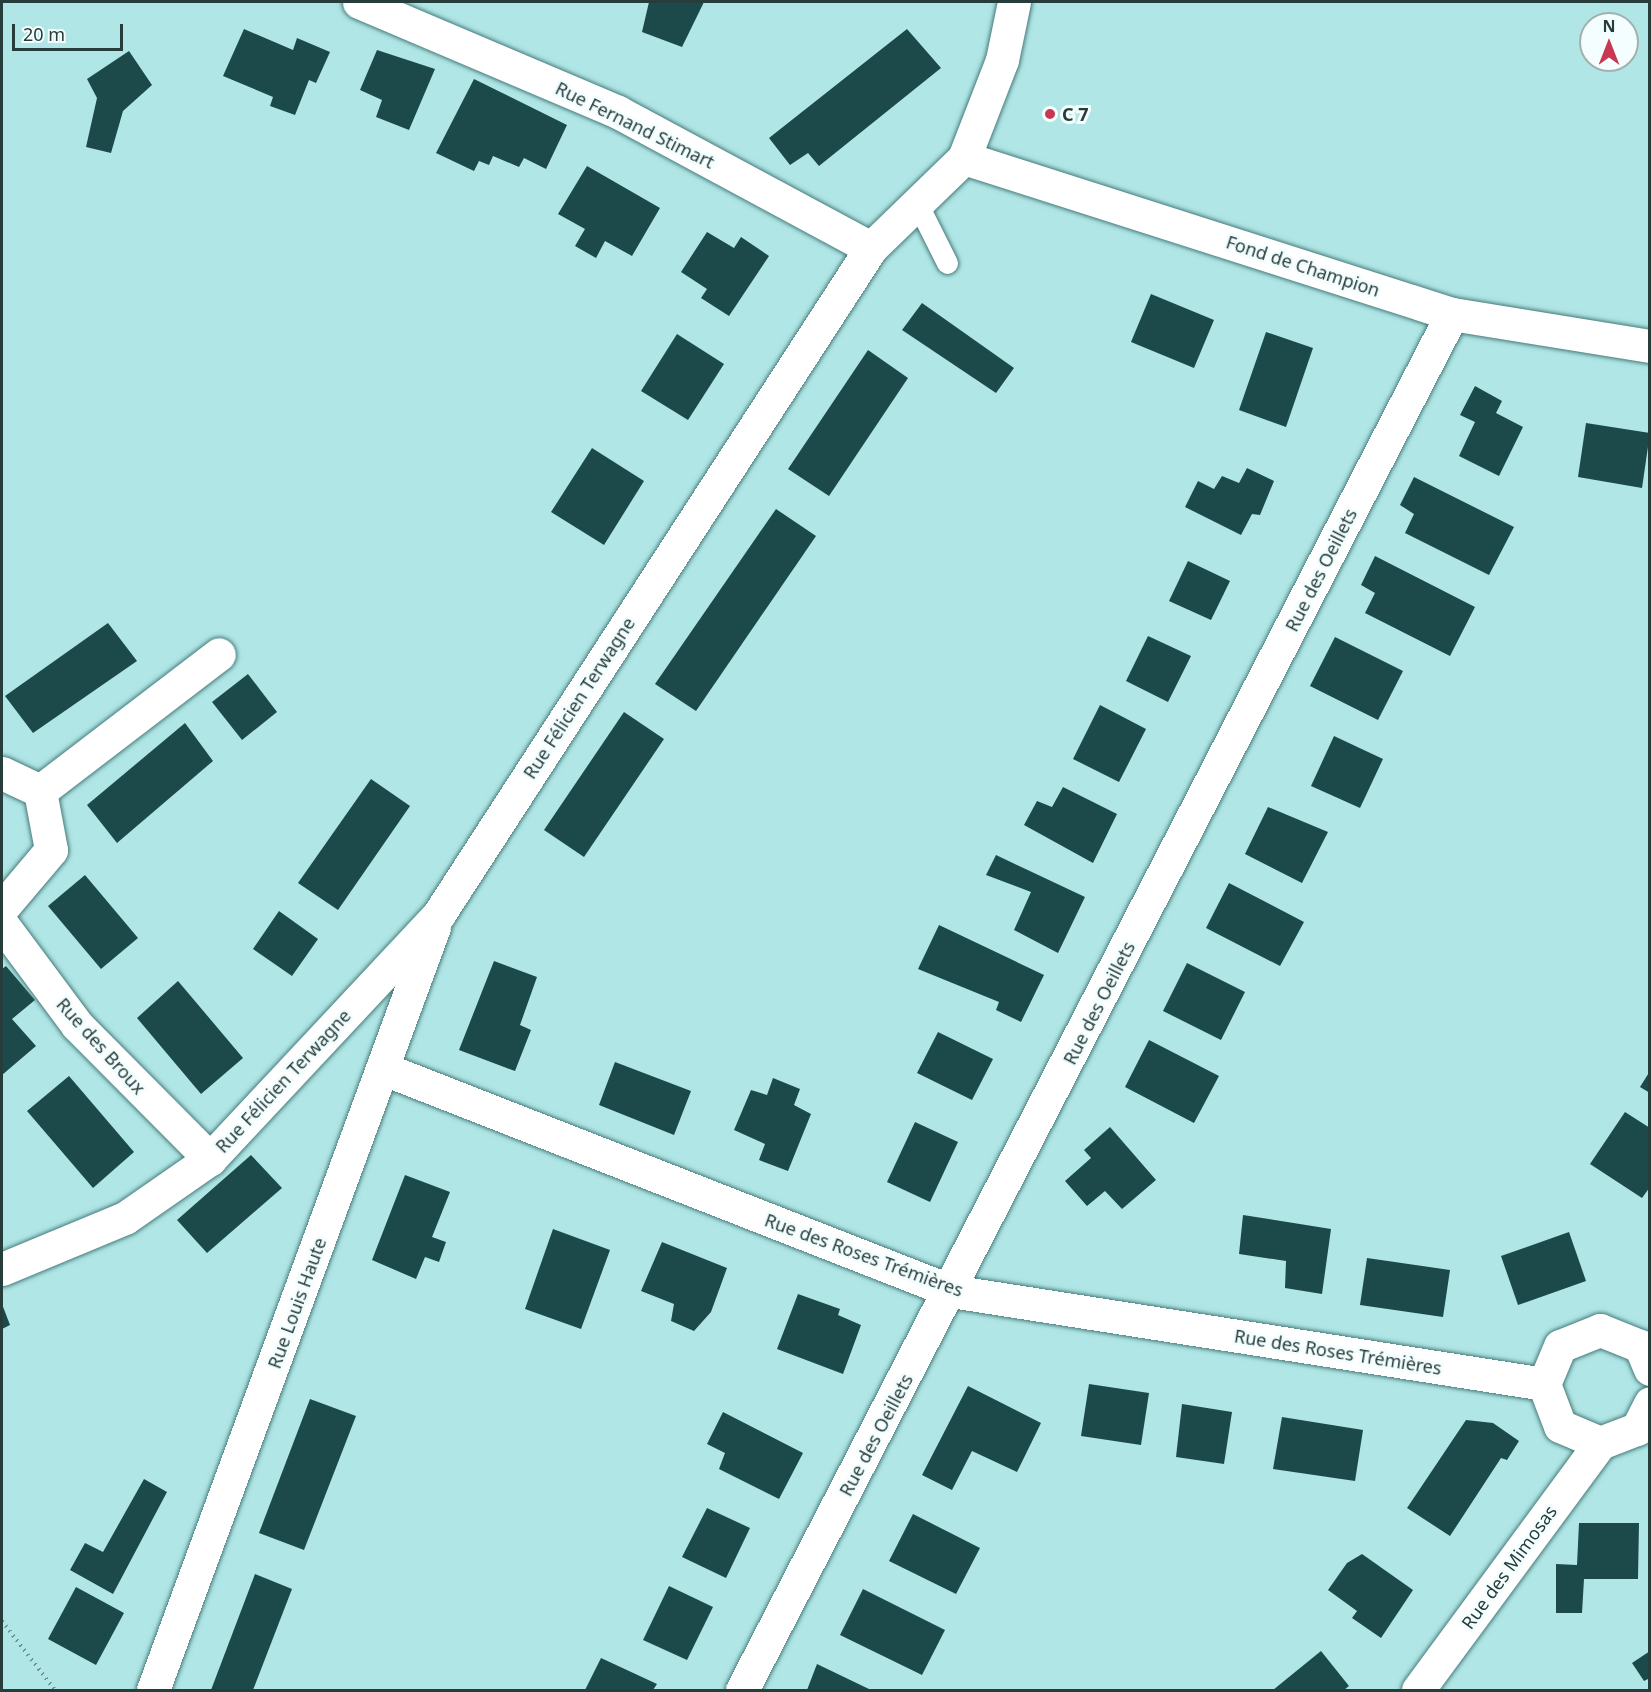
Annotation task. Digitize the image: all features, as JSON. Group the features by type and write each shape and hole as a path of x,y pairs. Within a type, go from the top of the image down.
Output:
{"street":[{"name":"Rue Fernand Stimart","path":"359,2 618,112 871,248"},
{"name":"Rue Félicien Terwagne","path":"2,1269 125,1218 210,1160 439,914 871,248 964,158 1002,60 1014,2"},
{"name":"Fond de Champion","path":"964,158 1452,314 1650,345"},
{"name":"Rue des Oeillets","path":"742,1690 951,1291 1452,314"},
{"path":"40,791 219,654"},
{"path":"2,773 40,791"},
{"path":"2,908 51,850 40,791"},
{"name":"Rue Louis Haute","path":"153,1690 384,1069 439,914"},
{"name":"Rue des Broux","path":"2,924 77,1025 210,1160"},
{"name":"Rue des Roses Trémières","path":"384,1069 951,1291 1544,1384"},
{"path":"1646,1349 1600,1330 1560,1346 1544,1384 1560,1426 1600,1443 1646,1427"},
{"name":"Rue des Mimosas","path":"1418,1690 1600,1443"}],"lane":[{"path":"917,203 947,263"}],"path":[{"path":"2,1621 55,1690"}],"building":[{"path":"649,2 704,2 682,47 642,32"},
{"path":"244,29 293,50 297,38 330,52 316,83 309,80 295,115 270,106 273,97 223,76"},
{"path":"907,29 941,68 819,166 808,153 790,165 769,138"},
{"path":"377,50 435,69 409,130 376,117 382,100 360,90"},
{"path":"129,51 152,85 123,111 111,153 86,147 97,98 87,79"},
{"path":"474,79 567,125 546,169 524,158 519,167 493,156 489,165 479,161 474,171 436,153"},
{"path":"587,166 660,208 632,256 605,241 596,258 575,246 585,229 558,214"},
{"path":"707,232 734,248 741,237 769,256 729,316 701,298 707,289 681,272"},
{"path":"1151,294 1214,320 1194,368 1131,342"},
{"path":"922,303 1014,368 996,393 902,330"},
{"path":"1266,332 1313,348 1286,427 1239,410"},
{"path":"677,334 724,364 688,420 641,391"},
{"path":"868,350 908,378 829,496 788,469"},
{"path":"1475,386 1502,401 1496,413 1523,427 1499,476 1459,456 1475,422 1460,415"},
{"path":"1586,423 1650,433 1642,488 1578,477"},
{"path":"592,448 644,481 604,545 551,512"},
{"path":"1247,468 1274,481 1260,515 1252,514 1241,535 1185,507 1198,481 1214,489 1222,476 1239,483"},
{"path":"1414,477 1514,527 1489,575 1405,533 1414,514 1400,505"},
{"path":"776,509 816,536 696,711 655,684"},
{"path":"1375,556 1475,607 1450,656 1365,613 1375,593 1361,585"},
{"path":"1188,561 1230,581 1211,620 1169,601"},
{"path":"108,623 137,661 33,733 5,696"},
{"path":"1148,636 1191,656 1168,702 1126,681"},
{"path":"1335,637 1403,671 1378,720 1310,686"},
{"path":"248,674 277,712 242,740 212,702"},
{"path":"1100,705 1146,729 1119,782 1073,759"},
{"path":"624,712 664,739 584,857 544,830"},
{"path":"185,723 213,761 117,843 87,805"},
{"path":"1334,736 1383,759 1360,808 1311,786"},
{"path":"371,779 410,806 338,910 298,883"},
{"path":"1063,787 1117,814 1093,863 1024,825 1037,801 1052,807"},
{"path":"1268,807 1328,832 1302,883 1245,854"},
{"path":"996,855 1085,897 1058,953 1014,930 1031,892 986,875"},
{"path":"85,875 138,938 101,969 48,906"},
{"path":"1229,883 1304,922 1280,966 1206,928"},
{"path":"279,911 318,939 292,976 253,949"},
{"path":"939,925 1044,975 1021,1022 996,1010 999,1002 918,969"},
{"path":"494,961 537,977 520,1025 531,1030 515,1071 459,1050"},
{"path":"1187,963 1245,992 1221,1040 1163,1011"},
{"path":"6,966 35,1000 12,1019 36,1046 2,1075 2,969"},
{"path":"178,981 243,1058 201,1094 137,1018"},
{"path":"938,1032 993,1059 972,1100 917,1073"},
{"path":"1149,1040 1219,1076 1194,1123 1125,1087"},
{"path":"615,1062 691,1091 674,1135 599,1105"},
{"path":"1650,1071 1650,1093 1640,1087"},
{"path":"69,1076 134,1152 93,1188 27,1111"},
{"path":"773,1078 800,1089 794,1105 811,1114 788,1171 759,1160 765,1144 734,1130 751,1090 767,1095"},
{"path":"1625,1112 1650,1128 1650,1187 1642,1198 1590,1164"},
{"path":"915,1122 958,1142 930,1202 887,1182"},
{"path":"1110,1127 1156,1180 1122,1209 1105,1191 1087,1206 1065,1181 1091,1158 1084,1150"},
{"path":"251,1155 282,1188 207,1253 177,1220"},
{"path":"405,1175 450,1192 432,1237 446,1242 439,1262 425,1257 416,1279 372,1260"},
{"path":"1243,1215 1331,1229 1322,1294 1285,1288 1286,1261 1239,1254"},
{"path":"553,1229 610,1250 581,1329 525,1309"},
{"path":"1569,1232 1586,1281 1518,1305 1501,1256"},
{"path":"662,1242 727,1268 711,1312 694,1331 671,1321 674,1304 641,1291"},
{"path":"1367,1258 1450,1270 1443,1317 1360,1305"},
{"path":"798,1294 840,1309 838,1315 861,1325 843,1374 777,1349"},
{"path":"2,1304 10,1325 2,1329"},
{"path":"1089,1384 1149,1393 1141,1445 1081,1436"},
{"path":"968,1386 1041,1423 1017,1472 972,1451 952,1490 922,1475"},
{"path":"310,1399 356,1416 304,1550 259,1533"},
{"path":"1182,1404 1232,1412 1224,1464 1176,1457"},
{"path":"723,1412 803,1453 779,1499 719,1469 725,1453 707,1444"},
{"path":"1282,1417 1363,1430 1355,1481 1273,1469"},
{"path":"1466,1420 1493,1423 1519,1441 1507,1460 1501,1458 1450,1536 1407,1508"},
{"path":"144,1479 167,1492 113,1594 70,1570 85,1543 103,1552"},
{"path":"707,1508 750,1528 726,1578 682,1557"},
{"path":"913,1514 980,1548 956,1594 889,1561"},
{"path":"1579,1523 1639,1523 1638,1579 1584,1579 1582,1613 1556,1613 1556,1564 1577,1565"},
{"path":"1362,1554 1413,1590 1381,1638 1352,1618 1357,1611 1328,1590 1347,1563"},
{"path":"255,1574 292,1589 253,1690 211,1690"},
{"path":"669,1586 713,1607 687,1660 643,1640"},
{"path":"76,1587 124,1613 96,1665 48,1639"},
{"path":"863,1589 945,1630 922,1675 840,1635"},
{"path":"1321,1651 1349,1686 1344,1690 1273,1690"},
{"path":"1650,1651 1650,1678 1644,1681 1632,1663"},
{"path":"601,1658 657,1684 653,1690 585,1690"},
{"path":"817,1664 871,1690 807,1690"}],"place":[{"name":"C 7","path":"1050,114"}]}
